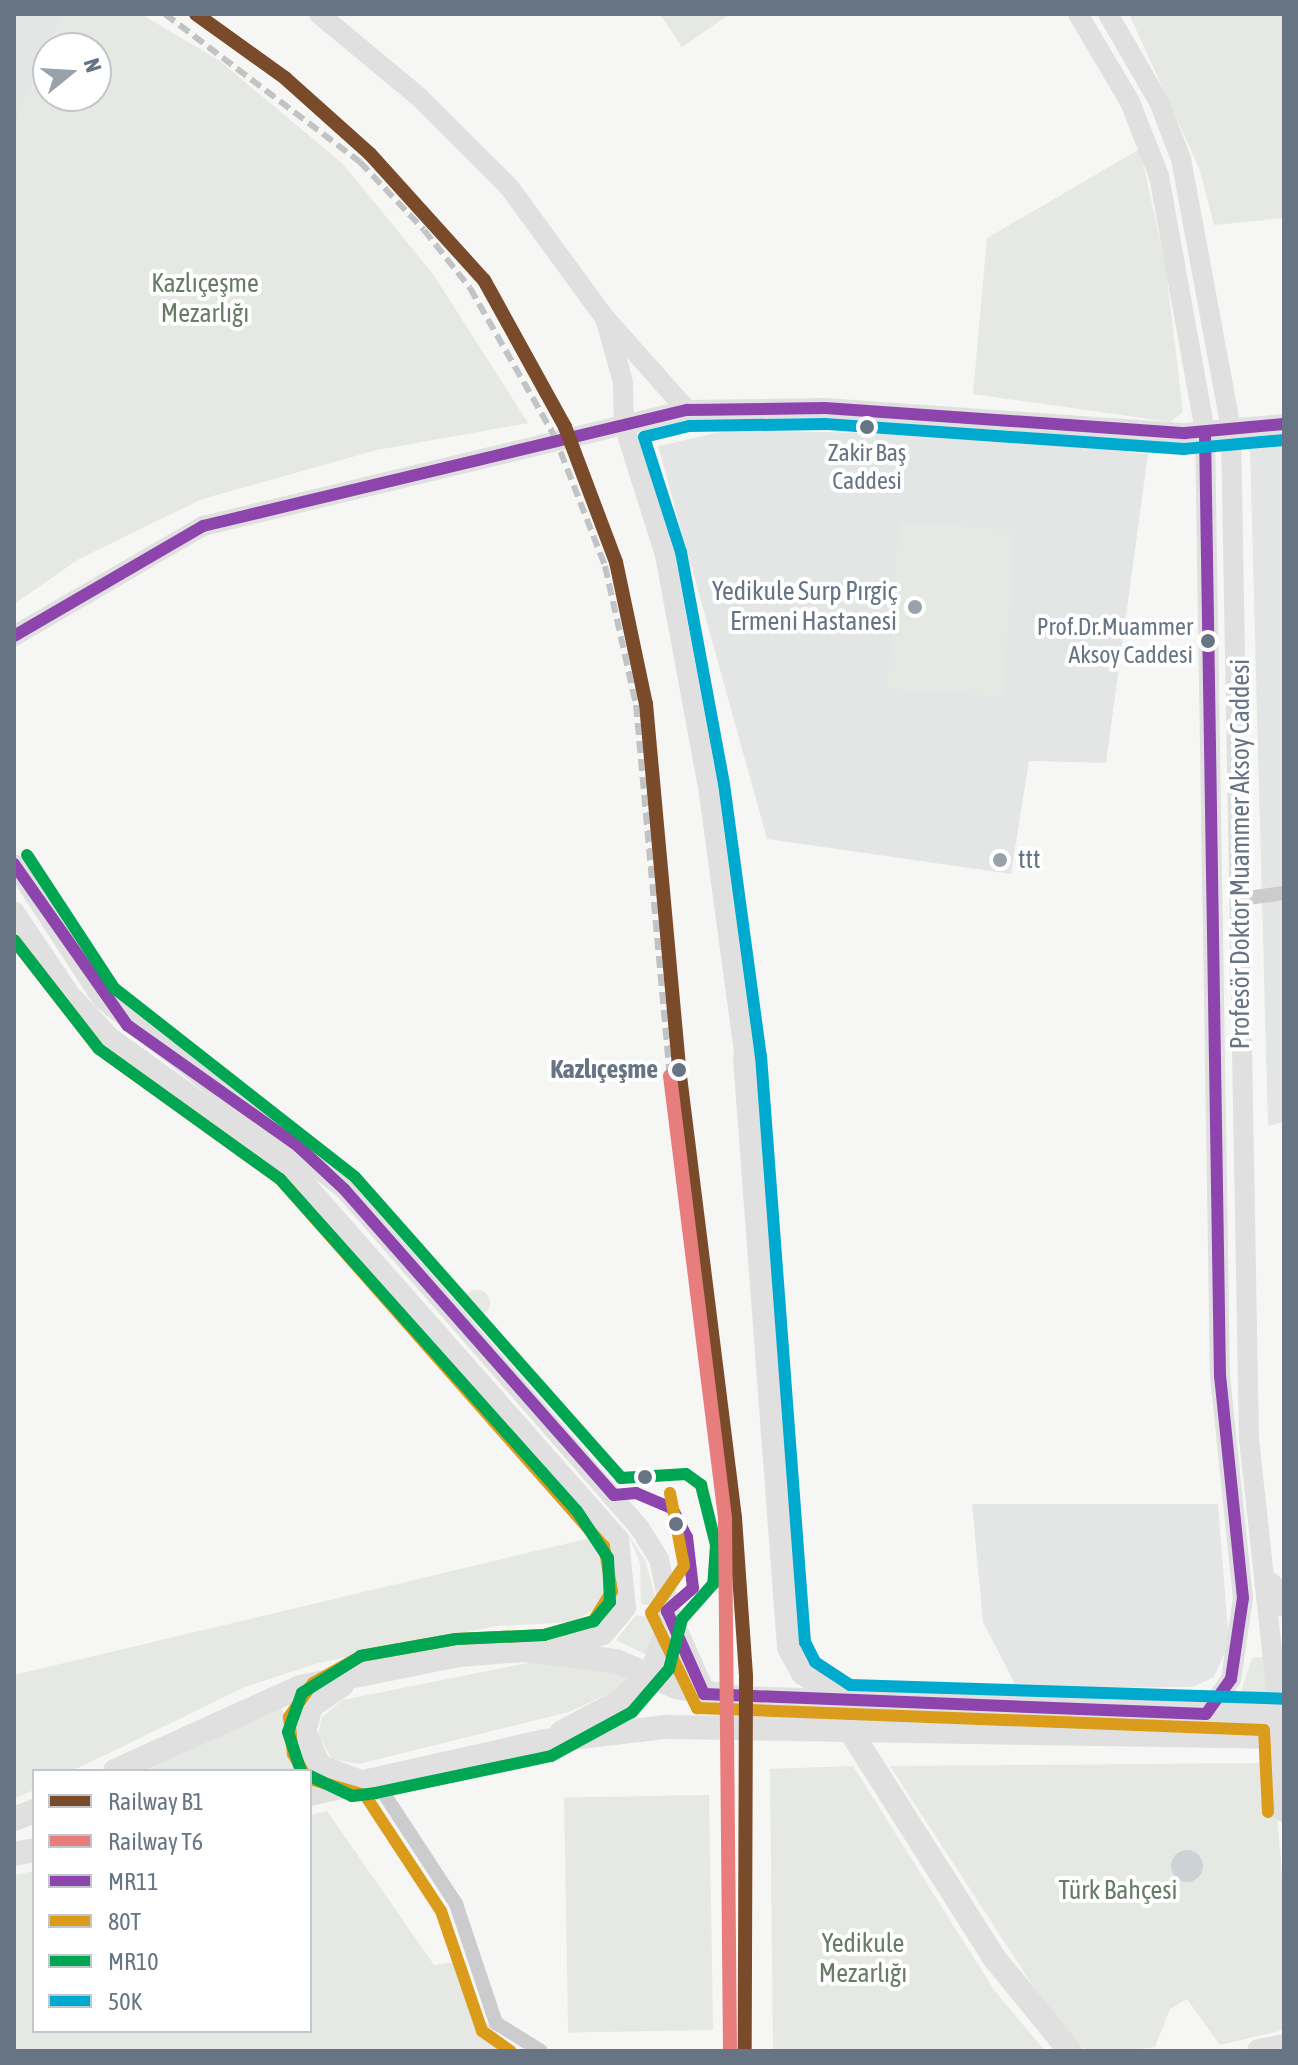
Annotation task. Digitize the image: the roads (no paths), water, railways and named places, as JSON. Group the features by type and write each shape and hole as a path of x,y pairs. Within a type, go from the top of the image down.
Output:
{"main road":[{"name":"Profesör Doktor Muammer Aksoy Caddesi","path":"1078,14 1130,102 1159,176 1205,432 1220,1376 1243,1598 1231,1679 1206,1714"},
{"name":"Profesör Doktor Muammer Aksoy Caddesi","path":"1108,14 1159,102 1181,159 1231,430 1249,1439 1270,1584 1282,1726 1284,1810"},
{"path":"331,17 509,187 605,318 687,410"},
{"path":"605,318 623,382 624,425 668,569 708,786 745,1058 789,1647 803,1673 845,1701"},
{"path":"14,636 203,526 687,410 825,408 1205,432 1284,424"},
{"path":"14,864 102,999 344,1189 614,1495 659,1559 667,1611 704,1694"},
{"path":"14,911 69,993 110,1037 291,1167 619,1539 626,1608 603,1635 547,1651 459,1655 365,1671 264,1700 119,1769"},
{"path":"1270,1584 1284,1605"},
{"path":"546,1741 622,1700 649,1673 667,1611"},
{"path":"547,1651 649,1673 704,1694 1206,1714 1282,1726"},
{"path":"365,1671 322,1696 305,1718 312,1759 365,1779"},
{"path":"312,1793 365,1779 546,1741 666,1727 1282,1726"},
{"path":"849,1729 995,1959 1070,2051"},
{"path":"1259,2051 1284,2046"}],"street":[{"path":"1240,899 1284,893"},
{"path":"365,1779 456,1904 496,2023 541,2051"}],"railway":[{"path":"165,14 360,162 424,230 470,288 554,435 605,566 636,705 670,1076"}],"rail line":[{"name":"B1","path":"196,14 285,78 370,154 484,280 565,427 616,562 646,704 680,1076 735,1518 746,1677 745,2051"},
{"name":"T6","path":"670,1076 725,1519 730,2051"}],"place":[{"name":"Zakir Baş Caddesi","path":"867,427"},
{"name":"Yedikule Surp Pırgiç Ermeni Hastanesi","path":"915,607"},
{"name":"Prof.Dr.Muammer Aksoy Caddesi","path":"1208,641"},
{"name":"ttt","path":"1000,860"},
{"name":"Kazlıçeşme","path":"679,1070"}],"park label":[{"name":"Kazlıçeşme Mezarlığı","path":"205,299"},
{"name":"Türk Bahçesi","path":"1118,1891"},
{"name":"Yedikule Mezarlığı","path":"863,1959"}]}
